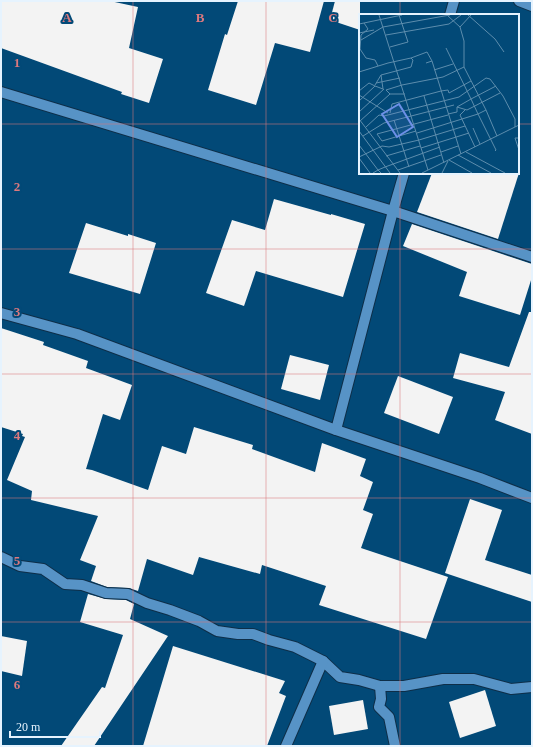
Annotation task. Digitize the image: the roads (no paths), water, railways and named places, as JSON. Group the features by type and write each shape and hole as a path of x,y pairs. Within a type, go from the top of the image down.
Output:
{"street":[{"path":"450,14 454,1"},
{"path":"519,1 532,6"},
{"path":"1,92 393,211 532,257"},
{"path":"336,430 404,174"},
{"path":"1,313 77,334 336,430 480,478 532,498"},
{"path":"1,557 20,566 43,569 65,584 82,585 106,592 128,594 147,604 170,610 200,621 217,631 238,634 253,634 296,647 323,661 340,677 359,680 380,686 404,686 443,679 474,679 511,689 532,687"},
{"path":"286,746 323,661"},
{"path":"380,686 381,699 379,706 389,717 395,746"}]}
